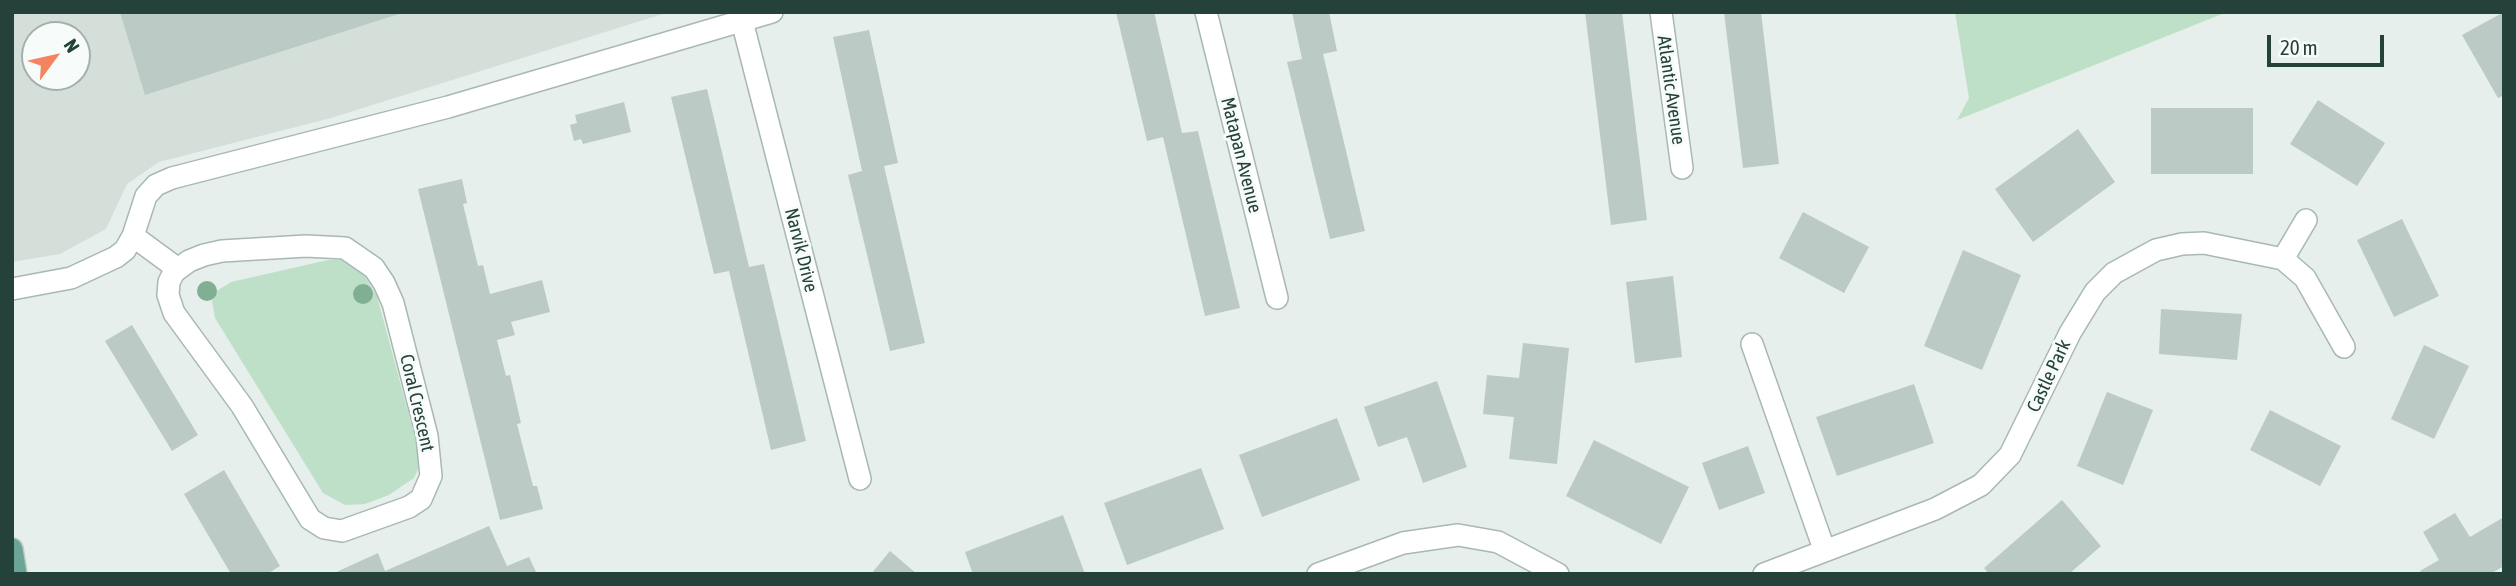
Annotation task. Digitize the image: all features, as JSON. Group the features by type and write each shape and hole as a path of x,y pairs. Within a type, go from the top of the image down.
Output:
{"main road":[{"path":"12,549 16,574"}],"street":[{"path":"12,289 56,282 91,271 125,250 133,236 146,196 156,185 172,178 448,107 772,12"},
{"name":"Matapan Avenue","path":"1206,12 1277,298"},
{"name":"Atlantic Avenue","path":"1661,12 1682,168"},
{"name":"Narvik Drive","path":"742,21 860,480"},
{"path":"2306,219 2283,259 2305,278 2344,348"},
{"path":"133,236 178,269"},
{"name":"Castle Park","path":"1764,574 1944,505 1963,496 1999,470 2020,438 2088,302 2104,282 2124,267 2156,250 2194,243 2227,246 2283,259"},
{"name":"Coral Crescent","path":"328,246 353,252 374,268 393,303 421,403 431,467 429,485 421,499 409,507 342,531 324,528 310,519 242,406 174,313 168,288 171,276 178,269 189,261 222,251 328,246"},
{"path":"1752,344 1825,549"},
{"path":"1318,574 1403,543 1458,535 1497,542 1558,574"}],"shaded area":[{"path":"12,12 669,12 331,118 159,162 127,184 106,229 60,254 12,262"}],"green space":[{"path":"1955,12 2227,12 1957,120 1969,98"},
{"path":"328,260 347,260 359,267 377,296 418,449 420,465 414,478 389,495 365,504 345,505 323,493 215,318 212,301 218,290 231,282"}],"building":[{"path":"120,12 401,12 402,13 145,95"},
{"path":"1116,12 1154,12 1182,133 1198,131 1240,308 1205,316 1163,137 1147,141"},
{"path":"1292,12 1329,12 1337,51 1323,54 1365,231 1330,239 1287,62 1302,59"},
{"path":"1585,12 1622,12 1647,220 1611,225"},
{"path":"1724,12 1761,12 1779,164 1743,168"},
{"path":"2504,12 2504,95 2498,98 2462,35"},
{"path":"869,30 898,163 884,166 925,343 890,351 848,175 862,171 833,37"},
{"path":"707,89 749,267 764,264 806,441 771,450 729,271 714,274 671,97"},
{"path":"2318,100 2385,143 2357,186 2290,144"},
{"path":"624,102 631,132 583,144 581,139 574,141 570,125 577,123 575,115"},
{"path":"2151,108 2253,108 2253,174 2151,174"},
{"path":"2078,129 2115,182 2033,242 1995,189"},
{"path":"462,179 467,203 463,204 478,266 483,265 490,294 542,280 550,312 511,322 515,335 497,340 506,376 510,375 521,423 517,424 533,486 537,486 543,509 500,520 418,189"},
{"path":"1803,212 1869,247 1844,293 1779,258"},
{"path":"2402,219 2439,296 2394,317 2357,240"},
{"path":"1963,250 2021,275 1982,370 1924,346"},
{"path":"1673,276 1682,357 1635,363 1626,282"},
{"path":"2161,309 2242,314 2237,360 2159,354"},
{"path":"132,325 198,435 172,451 105,341"},
{"path":"1523,343 1569,348 1557,464 1509,459 1514,417 1483,414 1487,375 1519,378"},
{"path":"2424,345 2469,366 2434,439 2391,419"},
{"path":"1437,381 1467,467 1423,483 1407,437 1378,447 1364,407"},
{"path":"1914,384 1934,443 1837,476 1816,417"},
{"path":"2107,392 2153,410 2123,485 2077,466"},
{"path":"2270,410 2341,446 2320,486 2250,450"},
{"path":"1337,418 1360,480 1262,517 1239,455"},
{"path":"1594,440 1689,487 1661,544 1566,496"},
{"path":"1748,446 1765,493 1719,510 1702,463"},
{"path":"1201,468 1224,529 1127,565 1104,503"},
{"path":"224,470 280,566 267,574 231,574 184,494"},
{"path":"2062,500 2101,546 2069,574 1989,574 1984,568"},
{"path":"2455,513 2470,537 2504,517 2504,566 2490,574 2422,574 2420,571 2439,560 2423,532"},
{"path":"1063,515 1085,574 973,574 965,552"},
{"path":"489,526 507,566 529,557 537,574 332,574 378,553 385,571"},
{"path":"890,551 917,574 871,574"}]}
